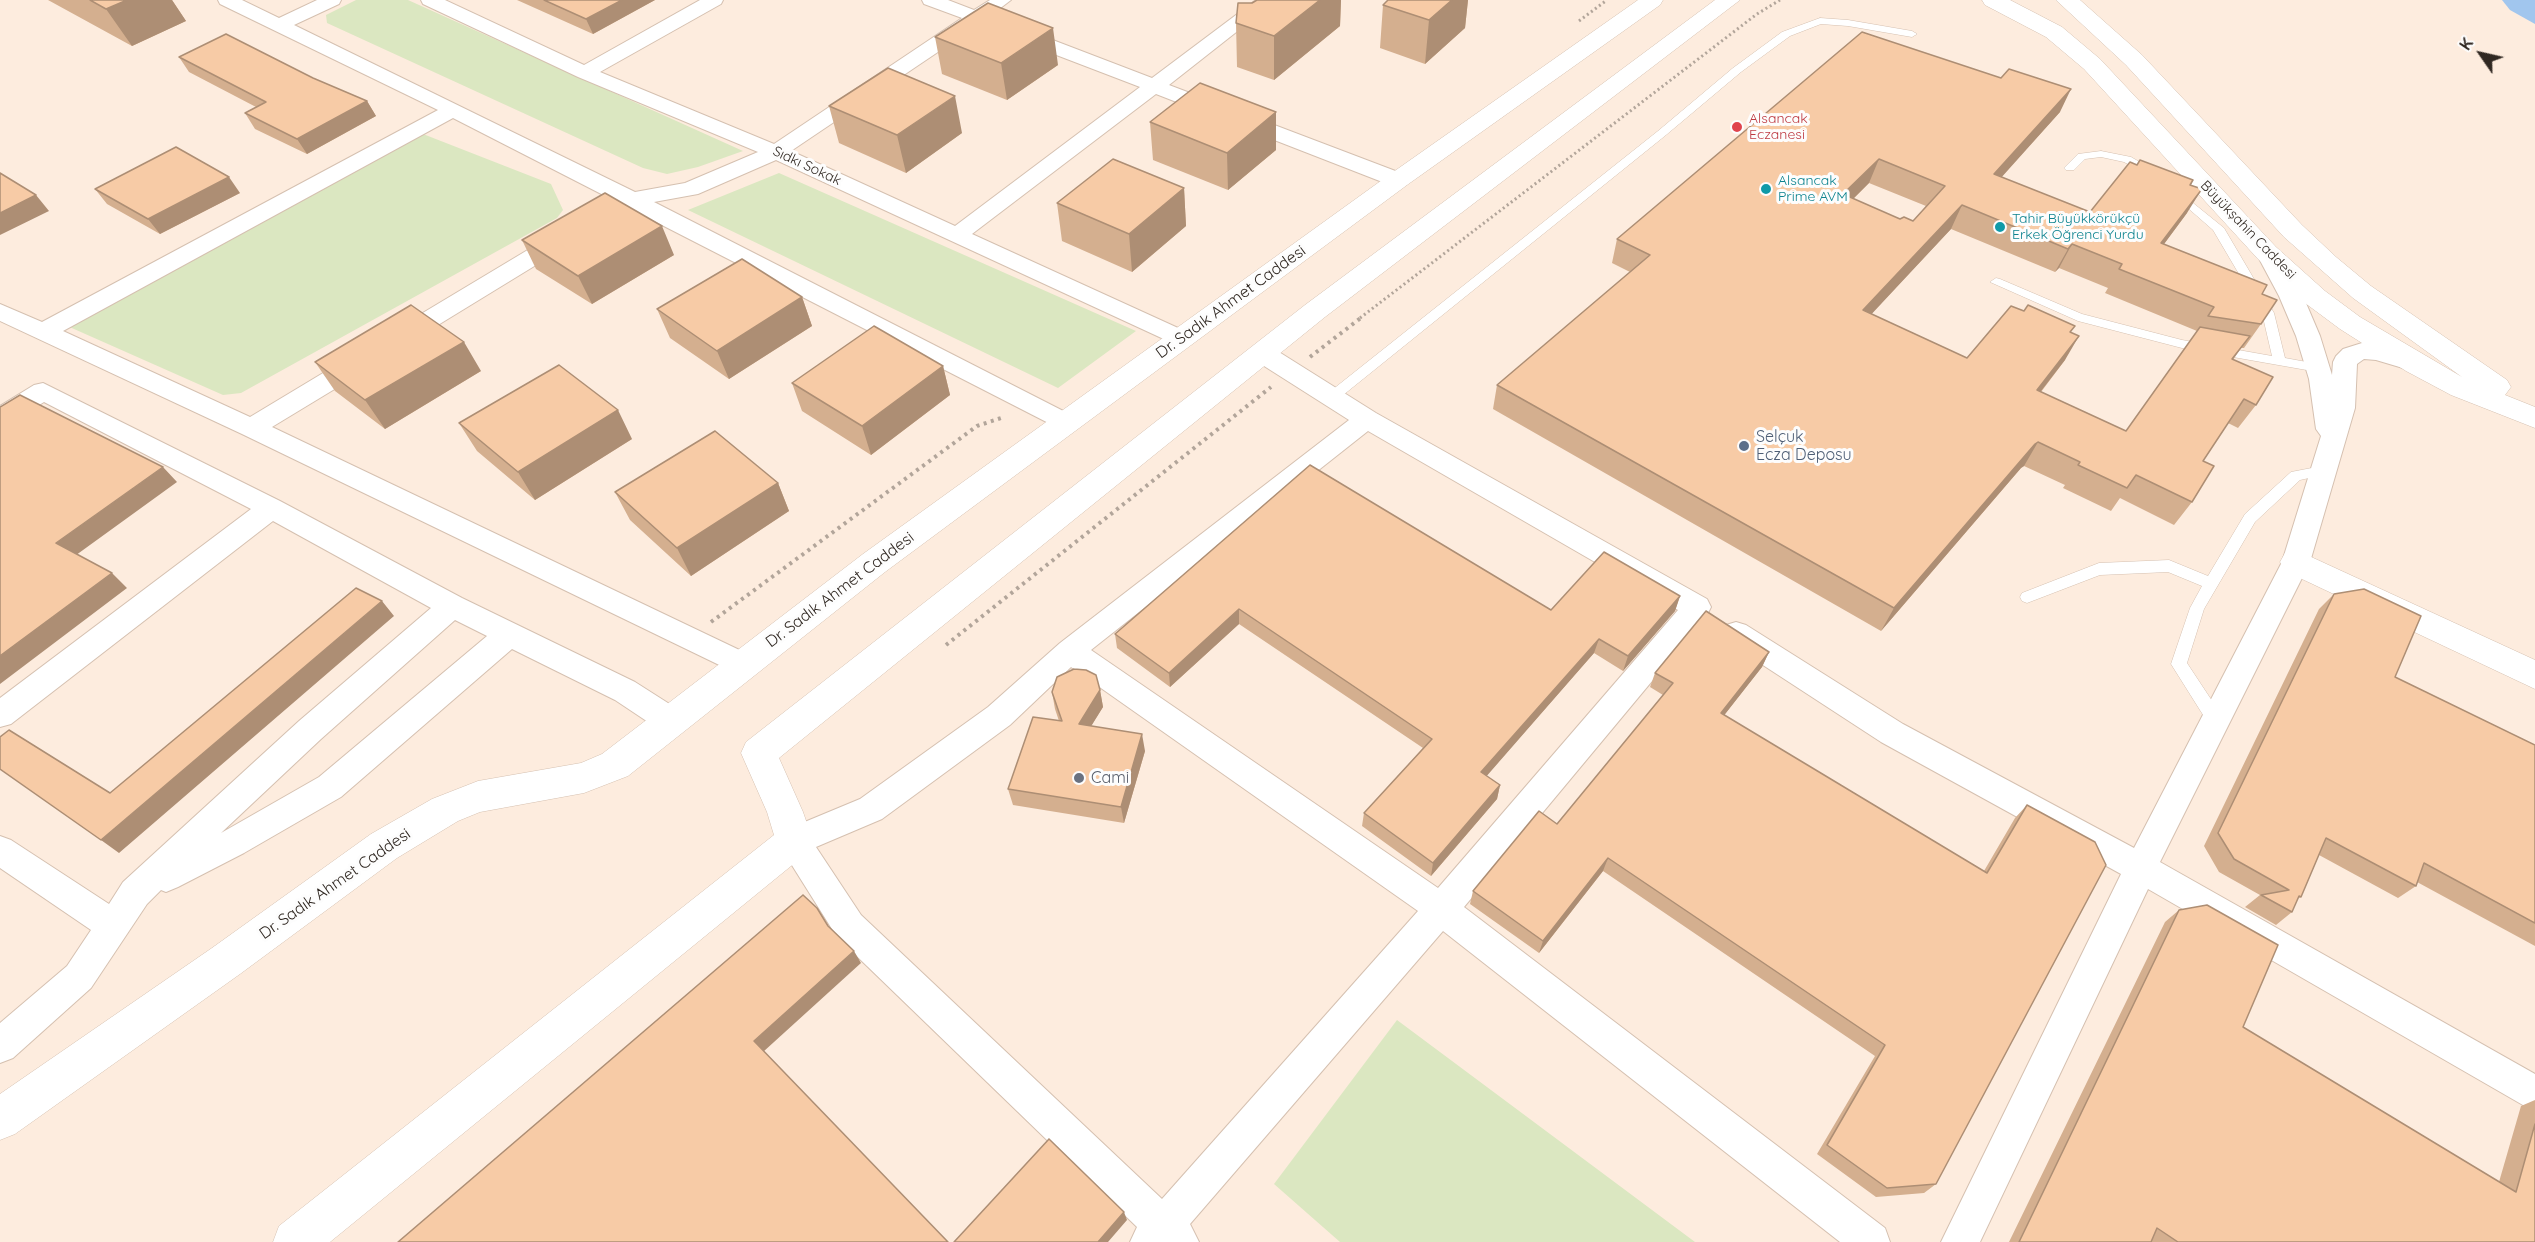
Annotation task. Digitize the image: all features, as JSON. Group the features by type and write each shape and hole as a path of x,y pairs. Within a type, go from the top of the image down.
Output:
{"main road":[{"name":"Dr. Sadık Ahmet Caddesi","path":"0,1119 216,968 384,846 424,822 445,810 478,797 572,781 615,765 874,563 1398,180 1652,0"},
{"path":"295,1242 794,841 785,812 759,753 1262,353 1729,0"},
{"name":"Büyükşahin Caddesi","path":"2067,0 2134,60 2293,231 2327,263 2361,292 2535,413"},
{"name":"Büyükşahin Caddesi","path":"2002,2 2054,32 2092,64 2267,253 2315,297 2350,323 2416,364 2472,392 2535,418"},
{"path":"2296,562 2535,675"}],"street":[{"path":"227,0 630,198 1066,423"},
{"path":"279,25 332,0"},
{"name":"Sıdkı Sokak","path":"430,0 585,73 776,152 1180,339"},
{"path":"585,73 714,0"},
{"path":"931,0 1398,180"},
{"path":"610,211 630,198 690,189 776,152 1002,0"},
{"path":"957,235 1158,86 1268,0"},
{"path":"43,332 453,110"},
{"path":"251,428 579,229"},
{"path":"2267,253 2300,316 2318,368 2326,457"},
{"path":"0,312 251,428 742,664"},
{"path":"1960,1242 2141,868 2296,562 2342,408 2345,362 2352,355 2362,351 2377,352 2416,364"},
{"path":"1262,353 1367,420 1697,608 1892,733 2141,868 2535,1094"},
{"path":"0,418 43,390 271,507 452,606 625,691 671,720"},
{"path":"1367,420 1070,651 999,717 871,809 794,841 849,926 1164,1237 1697,608"},
{"path":"0,715 271,507"},
{"path":"0,1046 79,977 135,893 310,730 452,606"},
{"path":"135,893 233,843 330,787 510,634"},
{"path":"1070,651 1441,909 1871,1242"},
{"path":"0,850 113,926"}],"lane":[{"path":"1332,398 1662,134 1737,70 1786,34 1820,21 1848,22 1912,34"},
{"path":"2070,168 2082,156 2101,153 2127,159 2164,182 2218,228 2268,313 2278,360"},
{"path":"1996,282 2078,317 2182,344 2318,368"},
{"path":"2216,721 2179,663 2197,608 2250,518 2296,476 2326,457"},
{"path":"2027,597 2099,569 2169,566 2212,584"}],"path":[{"path":"938,651 1291,371 1757,14 1780,0"},
{"path":"710,623 977,426 1035,406"}],"green space":[{"path":"356,0 408,0 743,151 698,167 667,174 643,168 327,23 326,15"},
{"path":"423,134 551,184 563,210 557,218 241,393 223,395 65,325"},
{"path":"779,173 1136,331 1058,388 688,210"},
{"path":"1397,1020 1695,1242 1340,1242 1274,1184"}],"water":[{"path":"2502,0 2535,0 2535,24 2510,10"}],"building":[{"path":"90,0 127,0 106,9"},
{"path":"544,0 622,0 586,19"},
{"path":"1257,0 1320,0 1274,36 1236,23 1238,3 1252,3"},
{"path":"1388,0 1452,0 1429,20 1383,5"},
{"path":"988,3 1053,28 1001,63 935,37"},
{"path":"1862,32 2001,78 2009,69 2071,89 1994,174 2090,212 2130,162 2137,165 2140,160 2193,180 2190,185 2202,189 2161,243 2267,285 2262,294 2277,300 2261,324 2208,316 2214,307 2119,269 2122,264 2072,244 2068,249 1962,205 1863,310 1967,358 2011,306 2024,311 2028,305 2075,326 2070,332 2079,336 2037,390 2126,431 2200,327 2250,336 2232,359 2273,377 2256,405 2244,399 2203,461 2214,466 2192,502 2136,475 2127,488 2078,465 2080,462 2038,442 1894,608 1497,385 1650,255 1617,239","holes":["1879,159 1945,186 1913,221 1904,217 1900,219 1843,194"]},
{"path":"226,34 313,78 367,101 297,139 245,113 266,102 179,57"},
{"path":"888,68 955,96 897,135 829,106"},
{"path":"1200,83 1276,112 1227,153 1150,122"},
{"path":"176,147 229,177 148,219 95,189"},
{"path":"1113,159 1184,188 1129,234 1057,203"},
{"path":"0,173 36,195 0,213"},
{"path":"605,193 662,226 578,276 522,240"},
{"path":"742,259 802,297 717,351 657,309"},
{"path":"411,305 464,342 365,400 315,362"},
{"path":"874,326 943,366 862,426 792,383"},
{"path":"559,365 618,410 518,472 459,423"},
{"path":"20,395 163,467 56,543 112,573 0,656 0,407"},
{"path":"715,431 778,483 677,548 615,492"},
{"path":"1310,465 1551,610 1604,552 1680,596 1628,656 1599,639 1481,772 1500,785 1433,863 1364,813 1432,739 1239,609 1169,673 1115,634"},
{"path":"356,588 382,601 101,840 0,769 0,737 9,730 110,793"},
{"path":"2364,589 2421,616 2395,677 2535,745 2535,923 2424,863 2416,886 2326,838 2301,897 2299,896 2292,912 2261,895 2289,890 2234,859 2218,833 2334,594"},
{"path":"1706,611 1769,652 1721,713 1987,873 2027,805 2095,842 2106,865 1936,1184 1887,1188 1827,1145 1885,1045 1608,858 1543,941 1473,891 1539,811 1557,824 1673,683 1655,673"},
{"path":"1074,669 1086,670 1096,675 1100,690 1079,724 1142,734 1121,807 1008,789 1033,717 1062,721 1052,692 1057,677"},
{"path":"803,895 817,908 828,926 854,951 754,1041 948,1242 398,1242"},
{"path":"2207,905 2278,945 2243,1027 2516,1192 2535,1124 2535,1242 2178,1242 2157,1228 2151,1242 2019,1242 2179,910"},
{"path":"1049,1139 1124,1212 1098,1242 954,1242"}],"place":[{"name":"Alsancak Eczanesi","path":"1737,127"},
{"name":"Alsancak Prime AVM","path":"1766,189"},
{"name":"Tahir Büyükkörükçü Erkek Öğrenci Yurdu","path":"2000,227"},
{"name":"Selçuk Ecza Deposu","path":"1744,446"},
{"name":"Cami","path":"1079,778"}]}
